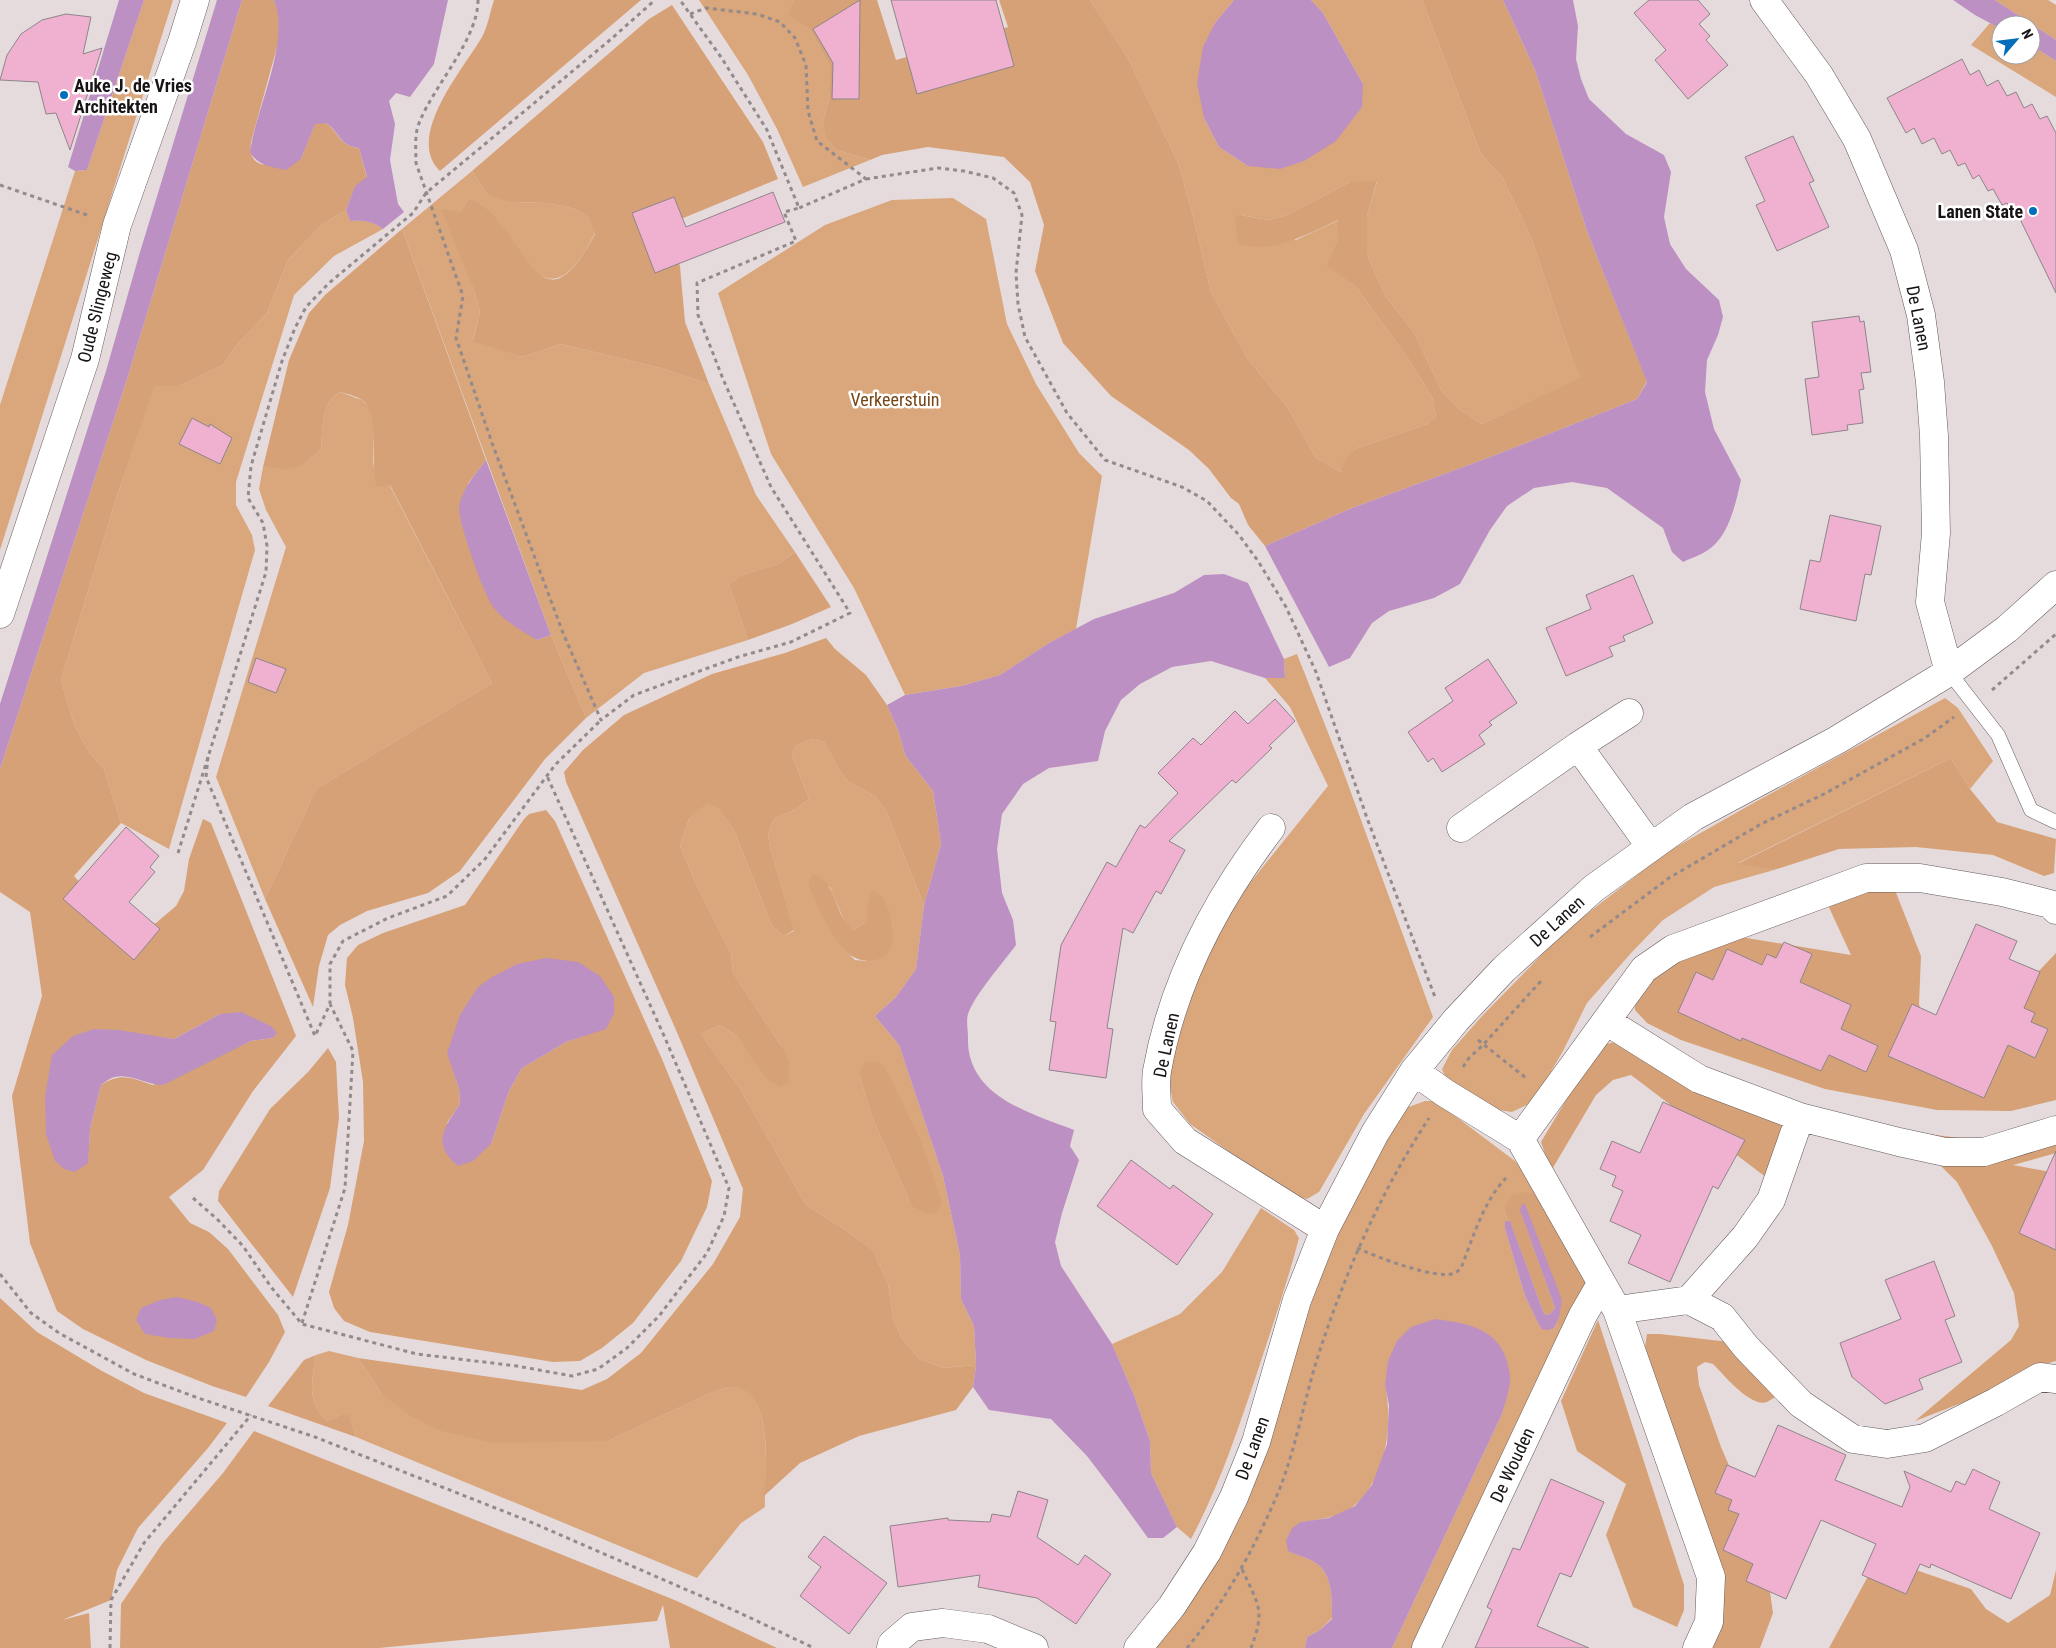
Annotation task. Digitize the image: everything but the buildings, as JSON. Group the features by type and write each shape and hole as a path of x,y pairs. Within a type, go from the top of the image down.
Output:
{"street":[{"name":"Oude Slingeweg","path":"0,614 86,359 117,225 195,0"},
{"name":"De Lanen","path":"1764,0 1819,75 1857,139 1904,250 1921,315 1930,382 1934,436 1936,533 1930,602 1949,672"},
{"name":"De Lanen","path":"1138,1648 1172,1606 1207,1552 1234,1497 1256,1442 1297,1300 1325,1229 1375,1133 1414,1071 1456,1020 1504,969 1594,888 1693,817 1837,740 1949,672 2008,629 2056,585"},
{"path":"1461,828 1578,746 1630,713"},
{"path":"1578,746 1651,847"},
{"name":"De Lanen","path":"1271,828 1216,908 1178,990 1157,1072 1156,1109 1185,1140 1325,1229"},
{"path":"1524,1146 1551,1098 1644,969 1673,949 1866,878 1920,878 2002,892 2050,904 2056,910"},
{"path":"1606,1021 1699,1079 1800,1117 1945,1152 1984,1152 2056,1130"},
{"path":"1414,1071 1524,1146 1617,1310 1711,1577 1709,1622 1697,1648"},
{"path":"1689,1300 1745,1237 1771,1200 1800,1117"},
{"name":"De Wouden","path":"1426,1648 1583,1315 1601,1284"},
{"path":"1617,1310 1689,1300 1722,1317 1746,1347 1801,1404 1853,1439 1887,1444 1925,1438 2040,1377 2056,1379"},
{"path":"891,1648 892,1644 912,1627 943,1623 988,1629 1034,1648"}],"lane":[{"path":"1949,672 1998,735 2031,810 2056,822"}],"path":[{"path":"478,0 478,13 464,43 419,122 416,163 463,296 456,338 492,443 563,633 601,720"},
{"path":"178,853 266,572 267,546 263,523 248,498 251,466 282,361 295,328 306,307 335,278 413,213 426,193 603,46 655,0"},
{"path":"680,0 721,57 767,130 799,208"},
{"path":"690,14 706,8 757,14 780,22 795,38 806,65 808,111 817,141 866,179"},
{"path":"209,749 206,777 315,1036 330,1004 330,964 343,941 388,918 447,896 485,859 554,765 601,720 634,695 738,657 792,642 850,613 771,487 722,379 698,315 696,283 796,241 784,212 799,208 866,179 938,168 964,171 993,178 1014,193 1022,215 1016,273 1018,304 1025,337 1067,413 1105,460 1182,487 1207,501 1239,535 1258,561 1286,607 1316,672 1367,818 1437,1000 1483,1045 1551,1098"},
{"path":"0,185 117,225"},
{"path":"1973,704 1995,688 2056,634"},
{"path":"193,1198 243,1246 271,1287 302,1324 417,1354 517,1366 572,1376 598,1369 627,1348 659,1316 707,1253 724,1216 729,1188 661,1030 547,776"},
{"path":"302,1324 345,1188 353,1051 330,1004"},
{"path":"1358,1249 1384,1260 1425,1271 1454,1273 1461,1268 1482,1216 1497,1187 1524,1146"},
{"path":"0,1274 31,1313 58,1333 134,1374 198,1398 315,1437 526,1520 740,1613 814,1648"},
{"path":"110,1648 111,1600 144,1543 251,1415"},
{"path":"1241,1568 1259,1607 1260,1624 1251,1648"}],"green space":[{"path":"144,0 173,0 0,550 0,405 75,171 87,170"},
{"path":"699,0 794,0 789,15 810,30 830,67 830,93 823,122 840,151 870,160 803,187 777,129 748,75"},
{"path":"1090,0 1234,0 1215,23 1204,118 1219,147 1248,166 1363,84 1323,13 1311,0 1422,0 1481,154 1502,177 1531,237 1570,353 1582,377 1482,424 1459,409 1442,391 1413,331 1386,297 1367,255 1367,216 1377,182 1350,182 1287,215 1268,220 1240,215 1296,240 1339,220 1338,238 1328,266 1356,287 1407,357 1432,397 1436,416 1427,424 1355,449 1341,472 1316,458 1288,408 1247,358 1211,292 1179,165 1128,58"},
{"path":"1995,0 2048,0 2056,5 2056,40 2041,30 2041,15 2018,15"},
{"path":"1990,23 1991,24 1991,57 1971,45"},
{"path":"2041,51 2056,61 2056,97 2004,65 2041,65"},
{"path":"472,171 486,192 510,202 549,203 575,209 589,218 595,233 583,253 568,272 560,277 551,279 541,275 530,266 506,232 493,218 469,198 460,212 473,287 480,311 473,340 522,357 561,344 660,368 709,384 756,495 795,552 778,564 741,575 729,585 748,640 644,673 586,718 551,635 402,229"},
{"name":"Verkeerstuin","path":"953,198 986,219 1007,324 1036,384 1079,453 1102,476 1076,629 1049,643 1000,675 961,686 905,695 854,588 771,454 718,293 825,225 892,200"},
{"path":"346,210 350,221 368,222 383,229 334,256 294,295 236,482 236,505 252,535 255,550 169,849 121,823 104,769 89,752 74,724 61,680 116,499 155,385 179,386 223,365 238,343 267,313 288,260 323,224"},
{"path":"340,392 362,400 368,406 374,418 373,462 377,486 389,484 492,683 316,789 265,899 216,777 286,547 266,510 259,489 263,467 295,468 306,462 321,449 326,409 329,402"},
{"path":"1297,654 1342,768 1433,1017 1364,1114 1319,1192 1307,1199 1289,1194 1190,1124 1173,1102 1167,1073 1193,983 1233,904 1328,786 1290,707 1265,678 1285,678 1284,659"},
{"path":"1945,698 1958,708 1993,761 1970,789 1951,758 1738,863 1774,870 1714,887 1663,920 1587,1003 1563,1051 1533,1102 1512,1112 1485,1108 1447,1081 1442,1069 1452,1050 1483,1015 1566,930 1667,852"},
{"path":"811,739 824,742 841,773 849,782 876,797 886,811 924,905 916,969 896,997 875,1016 899,1045 943,1176 960,1255 961,1299 974,1326 976,1365 944,1368 919,1359 901,1337 894,1321 888,1284 873,1250 806,1205 741,1090 701,1034 720,1025 737,1036 746,1048 782,1047 733,973 731,954 696,884 680,846 689,819 707,802 717,808 734,830 772,926 784,936 794,931 768,834 774,819 796,809 809,799 792,755 796,746","holes":["808,887 830,887 846,925 854,930 867,921 867,961 855,960 842,948","859,1073 912,1206 871,1115"]},
{"path":"1425,1101 1434,1101 1443,1107 1515,1161 1543,1196 1504,1209 1508,1221 1505,1222 1505,1229 1525,1296 1541,1329 1554,1328 1556,1324 1572,1324 1417,1648 1392,1648 1502,1414 1510,1377 1385,1385 1388,1432 1381,1464 1375,1479 1356,1504 1344,1512 1330,1517 1301,1522 1289,1551 1311,1560 1320,1567 1325,1572 1330,1587 1332,1618 1320,1630 1307,1637 1305,1648 1154,1648 1205,1578 1240,1517 1262,1465 1312,1297 1337,1234 1392,1130 1406,1108"},
{"path":"1261,1208 1294,1230 1299,1238 1279,1307 1234,1438 1219,1479 1191,1539 1177,1527 1151,1473 1150,1441 1134,1395 1112,1344 1180,1314 1222,1272"},
{"path":"329,1351 358,1358 382,1394 567,1440 608,1441 715,1391 730,1387 745,1391 755,1401 765,1436 765,1507 741,1523 697,1578 356,1437 349,1416 340,1415 327,1421 320,1414 313,1399 312,1382 316,1355"}],"shaded area":[{"path":"119,0 144,0 87,170 75,171 68,167"},
{"path":"217,0 242,0 128,376 0,769 0,704 106,371 140,252"},
{"path":"242,0 274,0 278,10 280,36 251,142 251,153 254,160 260,164 275,165 301,159 315,123 326,123 343,141 359,148 367,178 355,187 346,210 323,224 288,260 267,313 238,343 223,365 179,386 155,386 116,499 61,680 74,724 89,752 104,769 121,823 74,876 119,925 133,932 156,923 176,906 184,891 189,859 203,819 211,823 296,1036 253,1091 203,1170 169,1197 190,1223 209,1232 228,1249 278,1315 285,1332 269,1362 246,1397 146,1360 83,1329 57,1311 30,1243 12,1096 42,996 30,912 0,892 0,769 128,376","holes":["220,1014 273,1038 251,1041 153,1085 132,1078 121,1077 101,1085 90,1129 88,1163 94,1029 174,1039"]},
{"path":"274,0 448,0 434,64 410,97 396,93 389,101 395,124 390,160 398,204 404,212 383,229 368,222 350,221 346,210 355,186 367,177 359,148 343,141 326,123 315,124 301,159 286,170 261,163 250,152 275,55 278,16"},
{"path":"494,0 641,0 440,171 431,157 429,140 433,122 451,84 482,37"},
{"path":"794,0 877,0 896,60 1008,27 999,0 1090,0 1128,58 1179,165 1211,292 1247,358 1288,408 1316,458 1341,472 1343,464 1355,449 1427,424 1436,416 1432,397 1407,357 1356,287 1327,266 1338,238 1338,220 1290,241 1265,246 1252,246 1239,244 1234,218 1240,215 1268,220 1287,215 1350,182 1377,181 1367,216 1367,255 1386,297 1413,331 1442,391 1459,409 1482,424 1581,377 1570,353 1531,237 1502,177 1481,154 1422,0 1503,0 1535,70 1588,234 1647,381 1637,399 1493,456 1352,508 1265,546 1248,525 1239,504 1231,498 1209,469 1189,450 1111,396 1063,343 1035,271 1044,225 1030,182 1004,157 928,147 882,155 870,160 840,151 827,139 823,122 830,93 830,67 810,30 788,15"},
{"path":"1234,0 1311,0 1323,13 1363,84 1362,107 1336,141 1304,161 1280,169 1248,166 1219,147 1204,118 1197,83 1203,47 1215,23"},
{"path":"1503,0 1573,0 1578,26 1576,59 1589,99 1626,134 1664,155 1671,172 1664,217 1670,244 1686,269 1719,300 1723,317 1718,335 1707,360 1705,392 1714,429 1741,480 1737,498 1721,537 1705,552 1683,562 1672,552 1663,528 1607,488 1572,482 1534,488 1507,506 1490,530 1460,584 1434,598 1389,611 1372,623 1350,658 1329,667 1265,546 1352,508 1493,456 1637,399 1647,382 1588,234 1535,70"},
{"path":"1953,0 1995,0 2018,15 1991,15 1991,24"},
{"path":"672,5 763,142 778,179 664,226 680,266 685,322 709,384 660,368 561,344 522,357 473,341 480,311 473,287 441,209 460,212 469,198 491,213 539,274 551,279 563,276 578,262 595,234 589,218 575,209 549,203 510,202 494,197 486,192 472,171 649,19"},
{"path":"2041,30 2056,40 2056,61 2041,51"},
{"path":"402,229 486,460 469,482 459,509 466,539 485,589 537,640 551,635 586,718 545,759 460,871 428,893 367,911 340,925 328,935 319,966 313,1007 265,899 316,789 492,683 390,485 377,487 374,465 373,427 368,406 362,400 340,392 329,402 324,417 321,449 306,462 289,469 263,467 289,360 309,313 325,295"},
{"path":"486,460 551,635 537,640 508,622 494,608 479,576 463,531 459,510 462,497 469,483"},
{"path":"795,552 831,607 748,640 729,585 741,575 778,564"},
{"path":"1224,574 1248,583 1284,659 1285,678 1265,678 1211,661 1172,667 1140,684 1121,700 1105,731 1098,761 1049,768 1023,784 1002,814 997,849 1002,893 1013,920 1016,945 977,997 967,1020 970,1057 978,1074 989,1088 1021,1109 1074,1130 1070,1146 1079,1160 1055,1242 1061,1266 1112,1344 1134,1395 1150,1441 1151,1473 1177,1527 1163,1538 1148,1538 1087,1456 1051,1419 989,1410 973,1387 976,1365 974,1326 961,1299 960,1255 943,1176 899,1045 875,1016 896,997 916,969 924,905 941,844 933,791 905,755 898,730 887,705 905,695 961,686 1000,675 1049,643 1094,619 1174,593 1204,575"},
{"path":"826,638 835,649 866,675 887,705 898,730 905,755 933,791 941,844 924,905 886,811 876,797 849,782 841,773 824,742 811,739 796,746 792,755 809,799 796,809 774,819 768,834 794,930 784,936 772,926 734,830 717,808 707,803 689,819 680,846 696,884 731,954 733,973 782,1047 789,1062 789,1082 780,1087 766,1078 737,1036 720,1025 701,1034 741,1090 806,1205 873,1250 888,1284 894,1321 901,1337 919,1359 944,1368 976,1365 973,1387 956,1410 859,1436 800,1463 764,1496 766,1449 761,1414 754,1400 744,1391 730,1387 715,1391 608,1441 493,1443 438,1430 409,1415 382,1394 358,1358 582,1390 607,1379 641,1353 713,1264 740,1217 743,1189 676,1030 566,782 564,772 583,750 624,715 712,674 785,653"},
{"path":"1951,758 1970,789 1997,822 2056,839 2054,873 2044,876 1993,855 1916,847 1839,849 1774,870 1737,864"},
{"path":"546,810 555,821 662,1059 712,1181 707,1207 681,1261 633,1323 602,1348 580,1361 553,1362 370,1332 344,1321 334,1308 329,1292 348,1225 364,1141 363,1082 353,1018 345,985 347,958 358,945 383,933 465,905 529,814","holes":["606,1028 566,1042 522,1068 509,1091 491,1144 447,1123 460,1104 459,1089 448,1053"]},
{"path":"812,874 821,878 827,884 832,891 842,917 854,930 867,921 867,906 872,890 881,896 887,907 893,937 891,948 886,954 880,958 867,961 853,957 842,948 828,926 808,887"},
{"path":"1889,875 1921,956 1919,1004 1925,1026 1953,1061 2056,953 2056,1100 2011,1111 1937,1110 1825,1089 1681,1040 1647,1023 1635,1010 1634,993 1698,930 1851,955 1820,888"},
{"path":"546,958 578,962 600,976 614,997 614,1013 606,1029 566,1042 522,1068 509,1091 491,1144 473,1161 458,1166 445,1150 443,1136 445,1128 460,1104 459,1089 447,1053 460,1015 478,987 492,977 517,964"},
{"path":"241,1012 271,1026 277,1033 273,1038 251,1041 163,1085 121,1076 109,1079 101,1085 90,1129 88,1163 75,1172 64,1169 55,1161 46,1134 45,1096 52,1055 73,1036 94,1029 119,1030 174,1039 220,1014"},
{"path":"1620,1040 1783,1118 1780,1140 1767,1178 1631,1075 1613,1080 1596,1095 1551,1171 1541,1142 1598,1047"},
{"path":"328,1048 336,1062 339,1118 330,1188 293,1297 218,1201 219,1191 270,1109 308,1072"},
{"path":"866,1061 878,1062 885,1067 921,1141 942,1203 936,1213 926,1214 912,1206 871,1115 859,1073"},
{"path":"2056,1128 2056,1153 2013,1165 2056,1173 2056,1361 2045,1364 1977,1397 1915,1421 2011,1340 2019,1326 2014,1293 1992,1246 1957,1182 1917,1142 1913,1132 1998,1143"},
{"path":"1525,1192 1543,1196 1590,1285 1572,1324 1556,1324 1559,1318 1520,1210 1555,1308 1550,1314 1546,1315 1543,1311 1510,1222 1508,1221 1504,1209 1512,1195"},
{"path":"1522,1204 1525,1204 1562,1300 1559,1318 1554,1328 1548,1330 1541,1329 1525,1296 1505,1229 1505,1221 1510,1221 1543,1311 1546,1315 1550,1314 1555,1308 1520,1210"},
{"path":"177,1297 198,1302 211,1308 217,1320 214,1331 195,1339 169,1338 145,1334 136,1320 141,1308 160,1300"},
{"path":"0,1298 37,1332 102,1371 144,1393 227,1423 208,1448 138,1528 117,1570 111,1600 62,1620 89,1613 91,1648 0,1648"},
{"path":"1435,1319 1474,1327 1485,1332 1502,1348 1507,1361 1510,1380 1502,1414 1392,1648 1305,1648 1307,1637 1320,1630 1332,1619 1330,1587 1325,1572 1314,1562 1288,1551 1286,1541 1292,1528 1301,1522 1329,1518 1355,1506 1372,1485 1387,1444 1389,1405 1385,1386 1388,1361 1397,1341 1411,1327"},
{"path":"1598,1320 1684,1585 1684,1610 1677,1627 1633,1607 1606,1535 1626,1484 1577,1451 1561,1401"},
{"path":"1647,1334 1738,1343 1790,1385 1767,1402 1761,1403 1746,1396 1713,1364 1705,1362 1697,1367 1699,1385 1721,1447 1741,1493 1769,1585 1773,1613 1760,1648 1709,1648 1700,1519 1645,1347"},
{"path":"316,1355 312,1390 316,1406 320,1414 327,1421 340,1415 349,1415 356,1437 268,1406 304,1360"},
{"path":"254,1431 677,1601 777,1648 670,1648 663,1605 657,1621 379,1648 120,1648 121,1604 162,1544 223,1473"},
{"path":"1890,1561 1971,1589 1986,1609 2008,1623 2050,1595 2056,1570 2056,1648 1829,1648 1873,1567"}],"place":[{"name":"Auke J. de Vries Architekten","path":"64,95"},
{"name":"Lanen State","path":"2033,211"}]}
